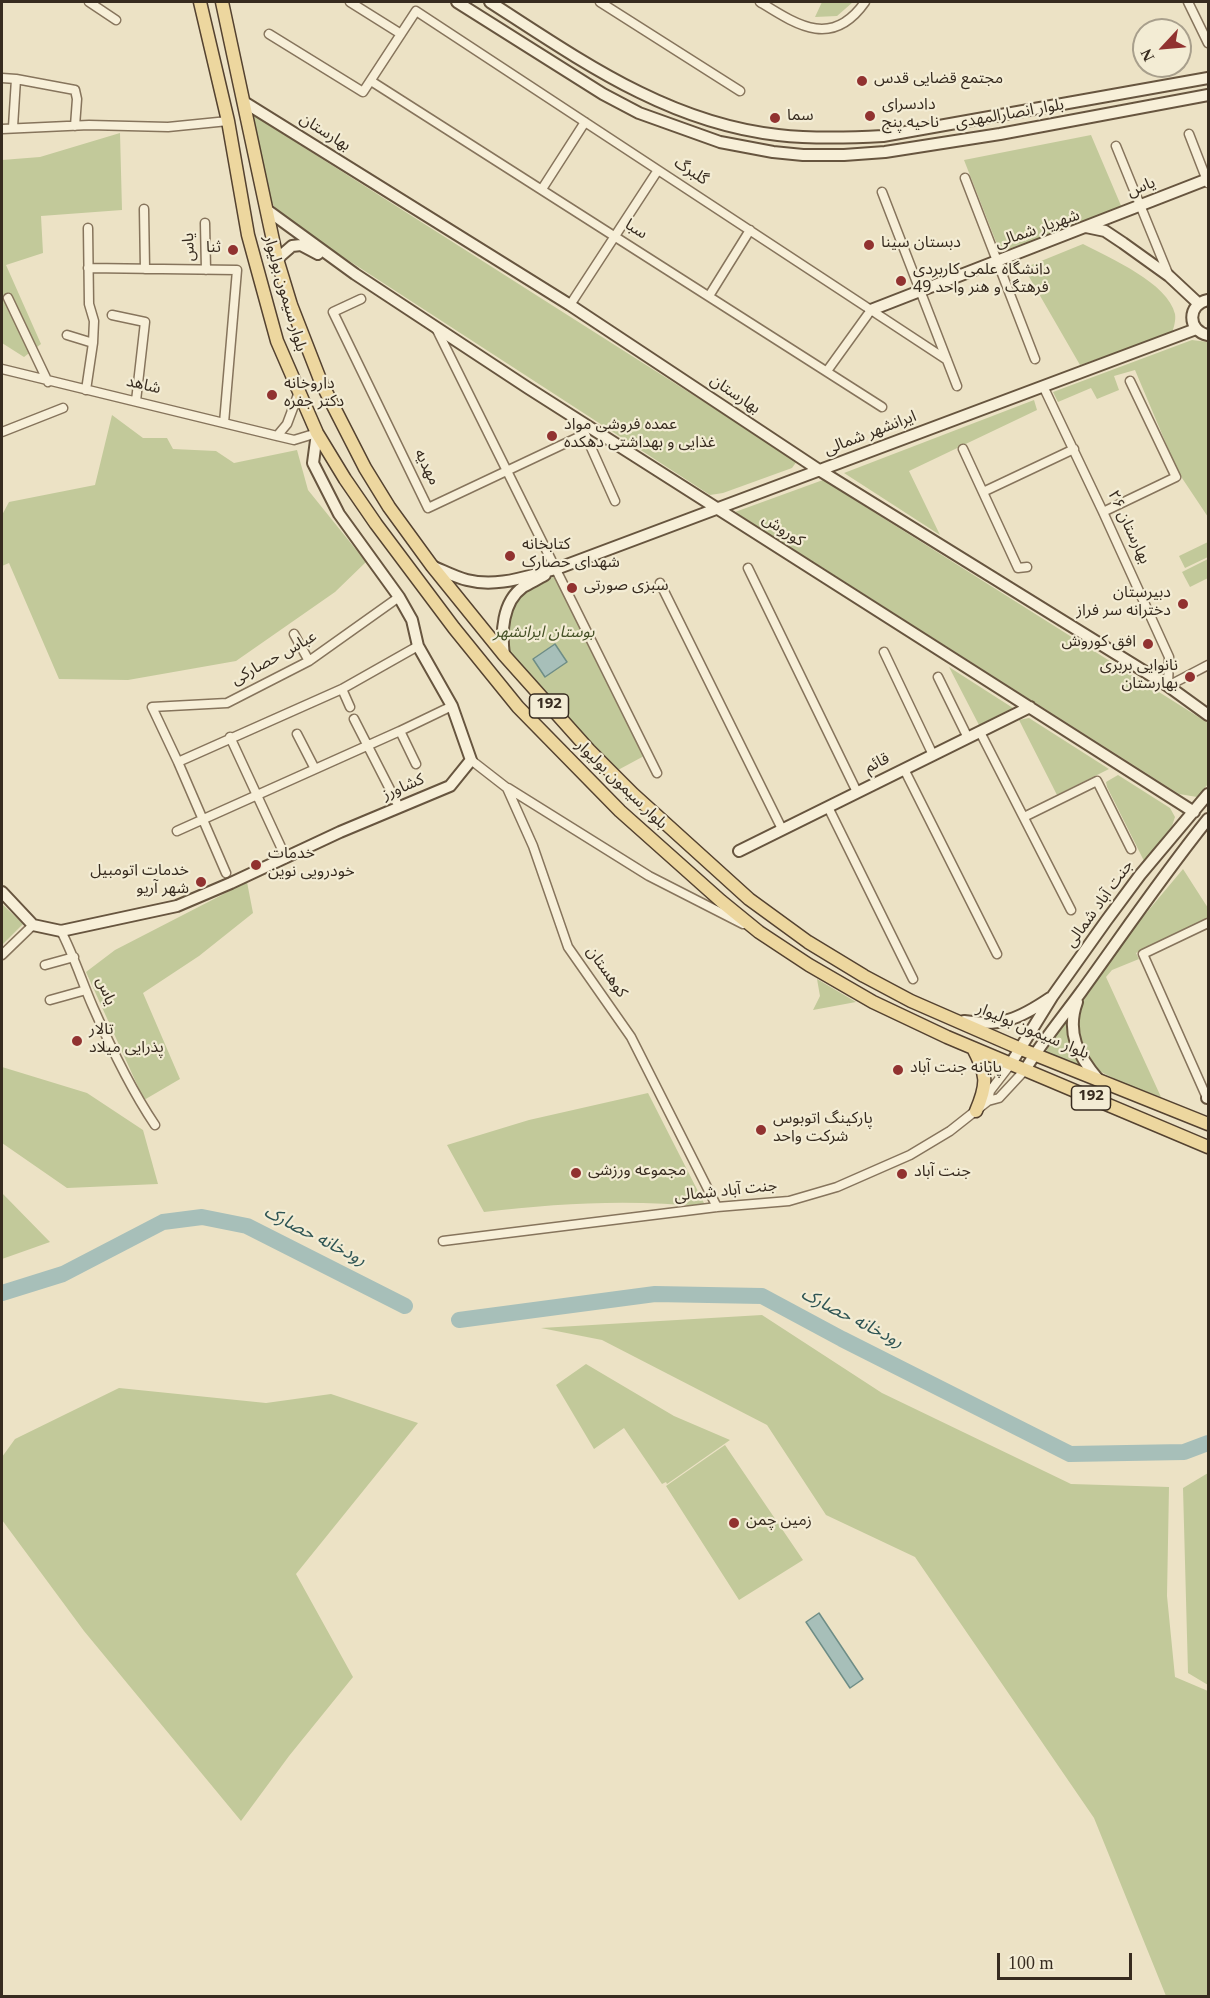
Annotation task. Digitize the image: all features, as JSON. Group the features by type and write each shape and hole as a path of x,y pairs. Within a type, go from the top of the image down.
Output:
{"main road":[{"name":"بلوار سیمون بولیوار","path":"200,2 228,121 248,235 277,341 317,433 376,524 454,628 518,707 620,811 759,932 809,965 873,1002 1010,1065 1209,1147"},
{"name":"بلوار سیمون بولیوار","path":"222,2 277,259 307,348 344,429 389,507 432,566 504,655 589,750 633,794 749,899 808,942 911,1001 1021,1049 1209,1124"},
{"path":"973,1048 986,1080 976,1111"}],"street":[{"path":"89,2 116,20"},
{"path":"269,34 363,92 401,34 350,2"},
{"name":"بلوار انصارالمهدی","path":"457,2 603,94 639,112 720,142 773,152 844,155 905,150 1209,95"},
{"name":"بلوار انصارالمهدی","path":"490,2 629,89 690,114 734,127 777,135 829,138 883,136 1209,78"},
{"path":"600,2 740,91"},
{"path":"760,2 795,24 818,30 839,25 865,2"},
{"path":"1188,2 1209,43"},
{"name":"گلبرگ","path":"401,34 416,11 947,360"},
{"path":"2,78 75,90 77,99 75,126"},
{"path":"13,128 16,79"},
{"name":"سبا","path":"370,81 882,407"},
{"name":"بهارستان","path":"244,102 570,305 819,470 1168,686 1209,715"},
{"path":"2,129 75,126 168,127 228,121"},
{"path":"542,189 585,122"},
{"path":"1189,134 1208,181"},
{"path":"1116,146 1169,276"},
{"path":"570,305 658,170"},
{"path":"965,178 1035,359"},
{"name":"یاس","path":"1086,227 1208,181"},
{"path":"882,192 957,386"},
{"path":"144,209 145,269"},
{"path":"267,210 355,274"},
{"name":"یاس","path":"205,223 206,270"},
{"name":"شهریار شمالی","path":"871,310 1086,227 1105,231 1204,302"},
{"path":"86,390 94,321 89,304 88,228"},
{"path":"709,296 750,230"},
{"path":"277,259 292,246 301,245 355,274"},
{"path":"88,268 237,270 224,423"},
{"name":"کوروش","path":"355,274 538,394 1194,812"},
{"path":"8,298 48,382"},
{"name":"مهدیه","path":"361,299 333,312 428,507 585,434 615,501"},
{"path":"1204,302 1192,312 1192,318 1196,329 1209,335"},
{"path":"827,371 871,310"},
{"path":"112,315 145,322 136,401"},
{"path":"435,325 657,772"},
{"name":"ایرانشهر شمالی","path":"556,569 1196,329"},
{"path":"67,335 93,343"},
{"name":"شاهد","path":"2,369 294,440 317,433"},
{"path":"1103,512 1176,477 1130,381"},
{"name":"بهارستان ۲۶","path":"1043,386 1169,657 1168,686"},
{"path":"276,436 287,424 299,391"},
{"path":"2,432 63,408"},
{"path":"317,433 313,463 339,514 399,597 412,620 418,646 452,706 471,760"},
{"path":"963,449 1018,568 1027,567"},
{"path":"983,492 1074,449"},
{"path":"432,566 466,580 490,583 556,569"},
{"path":"747,568 857,792"},
{"path":"504,655 504,626 509,604 521,588 556,569"},
{"path":"660,583 782,830"},
{"name":"عباس حصارکی","path":"178,762 152,707 227,703 309,662 399,597"},
{"path":"294,634 309,662"},
{"path":"226,873 178,762 342,689 418,646"},
{"path":"884,652 933,755"},
{"path":"1168,686 1209,665"},
{"path":"938,677 968,738"},
{"path":"342,689 350,707"},
{"path":"177,831 452,706"},
{"name":"قائم","path":"739,850 1030,707"},
{"path":"354,719 399,807"},
{"path":"400,731 416,764"},
{"path":"980,732 1071,910"},
{"path":"297,734 315,769"},
{"path":"230,737 286,858"},
{"name":"کوهستان","path":"471,760 507,788 533,846 568,947 631,1037 717,1207"},
{"name":"کشاورز","path":"33,925 61,931 177,906 450,786 471,760"},
{"path":"904,769 997,954"},
{"path":"1024,817 1097,781 1131,849"},
{"path":"507,788 649,876 759,932"},
{"name":"جنت آباد شمالی","path":"988,1101 990,1091 1021,1049 1052,997 1140,875 1209,794"},
{"path":"828,807 913,979"},
{"name":"جنت آباد شمالی","path":"442,1241 717,1207 789,1201 837,1187 910,1155 950,1131 988,1101 999,1098 1025,1070 1160,880 1209,819"},
{"path":"2,892 33,925 2,955"},
{"path":"1208,1097 1143,954 1209,923"},
{"name":"یاس","path":"61,931 123,1071 155,1125"},
{"path":"45,965 74,957"},
{"path":"50,1000 86,990"},
{"path":"1080,993 1072,1020 1075,1045 1082,1059 1098,1079"},
{"path":"957,1020 982,1024 1007,1021 1031,1011 1052,997"}],"green space":[{"path":"822,2 853,2 837,16 815,17"},
{"path":"253,115 797,461 792,468 723,493 710,495 280,216 272,203"},
{"path":"120,133 122,210 41,216 43,253 6,265 41,344 24,357 2,343 2,160 40,157"},
{"path":"1091,135 1122,208 1000,252 964,160"},
{"path":"1083,244 1122,264 1161,292 1175,314 1172,333 1080,365 1024,268"},
{"path":"1192,340 1208,342 1208,517 1178,472 1135,370 1114,376 1119,390 1097,399 1091,388 1058,402 1053,392"},
{"path":"1034,400 1037,410 909,471 940,535 844,473"},
{"path":"112,415 143,438 167,438 173,449 216,451 234,463 297,450 308,490 366,562 335,592 236,661 128,680 59,679 9,563 2,566 2,515 9,502 95,485"},
{"path":"823,480 1208,723 1208,784 1197,797 1179,794 735,512"},
{"path":"1208,542 1208,557 1185,568 1179,556"},
{"path":"1208,559 1208,578 1190,587 1182,572"},
{"name":"بوستان ایرانشهر","path":"556,576 644,756 618,770 522,668 509,649 506,634 508,619 518,598 538,583"},
{"path":"949,667 1013,708 979,725"},
{"path":"1029,718 1109,769 1057,795 1019,720"},
{"path":"1118,775 1170,808 1175,817 1172,826 1144,861 1107,787 1106,782"},
{"path":"1183,869 1208,908 1208,920 1136,953 1139,959 1112,970 1106,977 1161,1097 1123,1083 1095,1069 1089,1063 1076,1031 1081,1004 1137,924"},
{"path":"247,882 253,913 199,956 143,993 180,1079 144,1100 86,972 115,950"},
{"path":"2,904 23,924 2,945"},
{"path":"817,979 856,1002 813,1010 820,996"},
{"path":"1070,1012 1071,1041 1085,1067 1046,1052"},
{"path":"2,1067 87,1093 143,1130 158,1184 67,1188 2,1143"},
{"name":"مجموعه ورزشی","path":"648,1093 706,1207 650,1203 595,1203 484,1212 447,1145 529,1120"},
{"path":"2,1193 50,1242 2,1259"},
{"path":"762,1315 882,1393 1071,1484 1169,1487 1167,1596 1175,1677 1208,1691 1208,1996 1166,1996 1094,1818 915,1557 826,1515 767,1425 602,1340 541,1328"},
{"path":"586,1364 674,1416 730,1440 667,1484 666,1482 662,1484 624,1428 594,1449 556,1385"},
{"path":"119,1388 266,1403 331,1394 418,1423 296,1574 353,1677 289,1756 241,1821 84,1631 2,1520 2,1457 15,1439"},
{"name":"زمین چمن","path":"725,1445 803,1560 739,1600 666,1486"},
{"path":"1208,1473 1208,1685 1188,1673 1183,1488"}],"water":[{"path":"555,644 567,662 545,677 533,659"},
{"path":"819,1613 863,1679 850,1688 806,1622"}],"waterway":[{"name":"رودخانه حصارک","path":"2,1293 63,1274 163,1222 202,1217 247,1226 405,1306"},
{"name":"رودخانه حصارک","path":"459,1320 655,1294 762,1296 1070,1454 1184,1452 1208,1443"}],"place":[{"name":"مجتمع قضایی قدس","path":"862,81"},
{"name":"دادسرای ناحیه پنج","path":"870,116"},
{"name":"سما","path":"775,118"},
{"name":"دبستان سینا","path":"869,245"},
{"name":"ثنا","path":"233,250"},
{"name":"دانشگاه علمی کاربردی فرهتگ و هنر واحد 49","path":"901,281"},
{"name":"داروخانه دکتر جفره","path":"272,395"},
{"name":"عمده فروشی مواد غذایی و بهداشتی دهکده","path":"552,436"},
{"name":"کتابخانه شهدای حصارک","path":"510,556"},
{"name":"سبزی صورتی","path":"572,588"},
{"name":"دبیرستان دخترانه سر فراز","path":"1183,604"},
{"name":"افق کوروش","path":"1148,644"},
{"name":"نانوایی بربری بهارستان","path":"1190,677"},
{"name":"خدمات خودرویی نوین","path":"256,865"},
{"name":"خدمات اتومبیل شهر آریو","path":"201,882"},
{"name":"تالار پذرایی میلاد","path":"77,1041"},
{"name":"پایانه جنت آباد","path":"898,1070"},
{"name":"پارکینگ اتوبوس شرکت واحد","path":"761,1130"},
{"name":"مجموعه ورزشی","path":"576,1173"},
{"name":"جنت آباد","path":"902,1174"},
{"name":"زمین چمن","path":"734,1523"}]}
